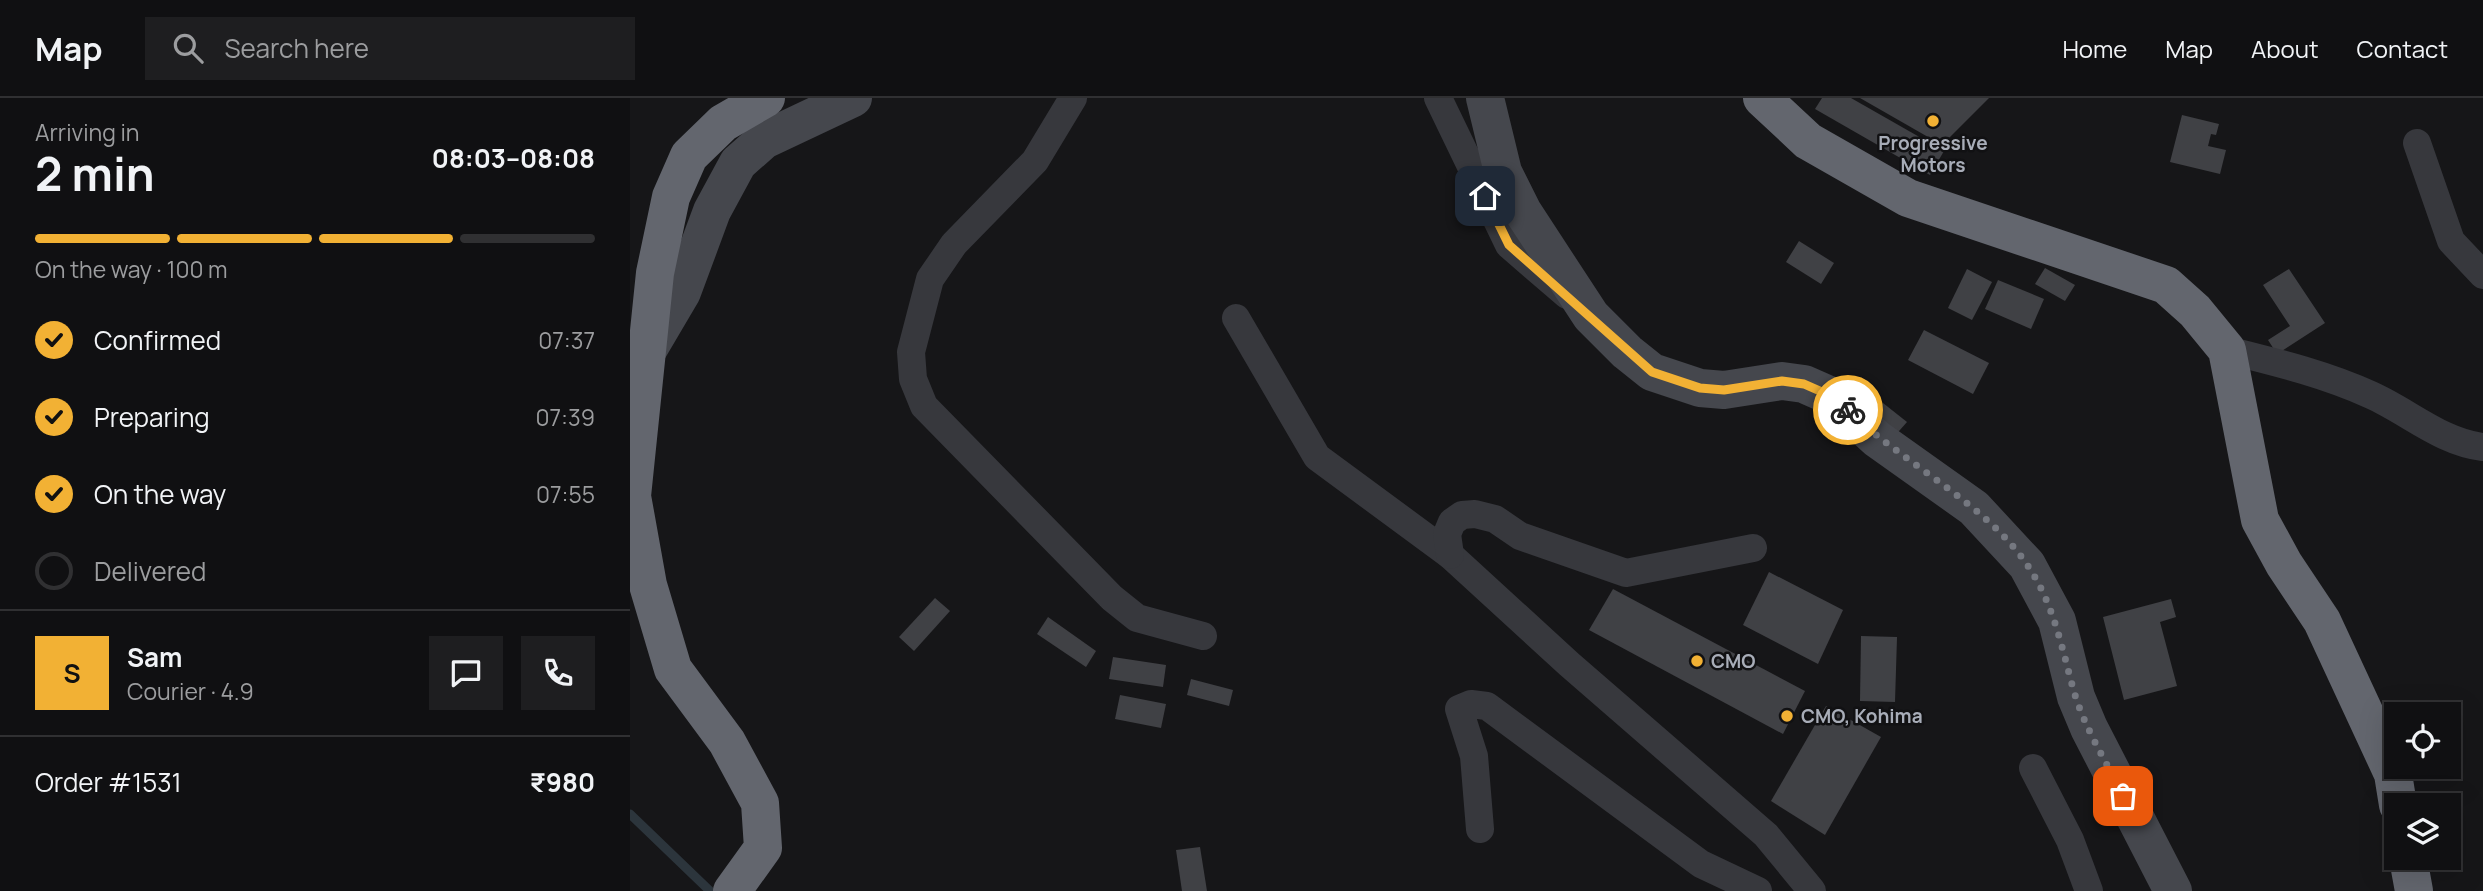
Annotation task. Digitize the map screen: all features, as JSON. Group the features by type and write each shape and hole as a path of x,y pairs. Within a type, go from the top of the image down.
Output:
{"highway":[{"path":"732,891 763,848 760,803 727,742 673,669 648,585 632,496 655,273 671,197 689,156 723,123 766,98"},
{"path":"1762,98 1808,141 1908,198 2166,285 2195,311 2227,350 2260,520 2284,564 2322,621 2393,774 2396,793"},
{"path":"2410,870 2414,891"}],"street":[{"path":"649,348 682,292 712,211 738,163 764,140 853,98"},
{"path":"1073,98 1035,160 954,244 930,279 911,352 912,379 924,406 1112,598 1137,618 1203,636"},
{"path":"1438,98 1509,245 1652,372 1700,388 1724,390 1782,381 1804,384 1829,395 1877,439 1974,508 1993,527 2027,565 2057,621 2076,697 2089,728 2173,891"},
{"path":"1485,98 1503,172 1522,212 1591,316"},
{"path":"2417,143 2451,241 2483,275"},
{"path":"1237,318 1317,457 1450,555 1569,664 1766,835 1812,891"},
{"path":"2227,350 2330,379 2409,413 2438,433 2483,447"},
{"path":"1450,555 1447,534 1452,522 1462,515 1475,514 1495,519 1520,536 1626,573 1753,548"},
{"path":"1480,829 1474,756 1459,709 1471,704 1487,706 1701,864 1758,891"},
{"path":"2033,768 2070,840 2089,891"}],"building":[{"path":"1822,98 1851,98 1944,151 1930,175 1815,109"},
{"name":"Progressive Motors","path":"1860,98 1989,98 1942,145"},
{"path":"2182,115 2219,124 2216,135 2211,134 2208,146 2226,150 2220,174 2170,162"},
{"path":"1799,241 1834,263 1821,284 1786,262"},
{"path":"2045,268 2075,285 2065,301 2035,284"},
{"path":"1967,269 1992,282 1972,320 1948,308"},
{"path":"2289,269 2325,323 2277,354 2268,340 2290,326 2263,285"},
{"path":"1998,280 2044,299 2031,329 1985,309"},
{"path":"1924,330 1989,363 1973,394 1908,360"},
{"path":"1883,403 1907,422 1892,439 1869,420"},
{"name":"CMO","path":"1769,572 1843,610 1818,664 1743,625"},
{"name":"CMO","path":"1613,589 1805,691 1783,734 1589,630"},
{"path":"935,598 950,611 914,651 899,637"},
{"path":"2171,599 2176,617 2160,622 2177,686 2124,700 2103,617"},
{"path":"1048,617 1096,651 1086,667 1037,634"},
{"path":"1861,636 1897,637 1895,702 1860,701"},
{"path":"1113,657 1166,665 1163,687 1109,679"},
{"path":"1191,679 1233,690 1229,706 1187,695"},
{"path":"1120,695 1166,704 1161,728 1115,719"},
{"path":"1826,706 1881,737 1825,835 1771,801"},
{"path":"1200,847 1207,891 1182,891 1176,850"}],"waterway":[{"path":"630,814 710,891"}],"way so far":[{"path":"1848,410 1877,439 1974,508 2003,536 2027,565 2057,621 2076,697 2123,796"}],"place":[{"name":"Progressive Motors","path":"1933,121"},
{"name":"CMO","path":"1697,661"},
{"name":"CMO, Kohima","path":"1787,716"}],"route":[{"path":"1485,196 1509,245 1652,372 1700,388 1724,390 1782,381 1804,384 1829,395 1848,410"}]}
